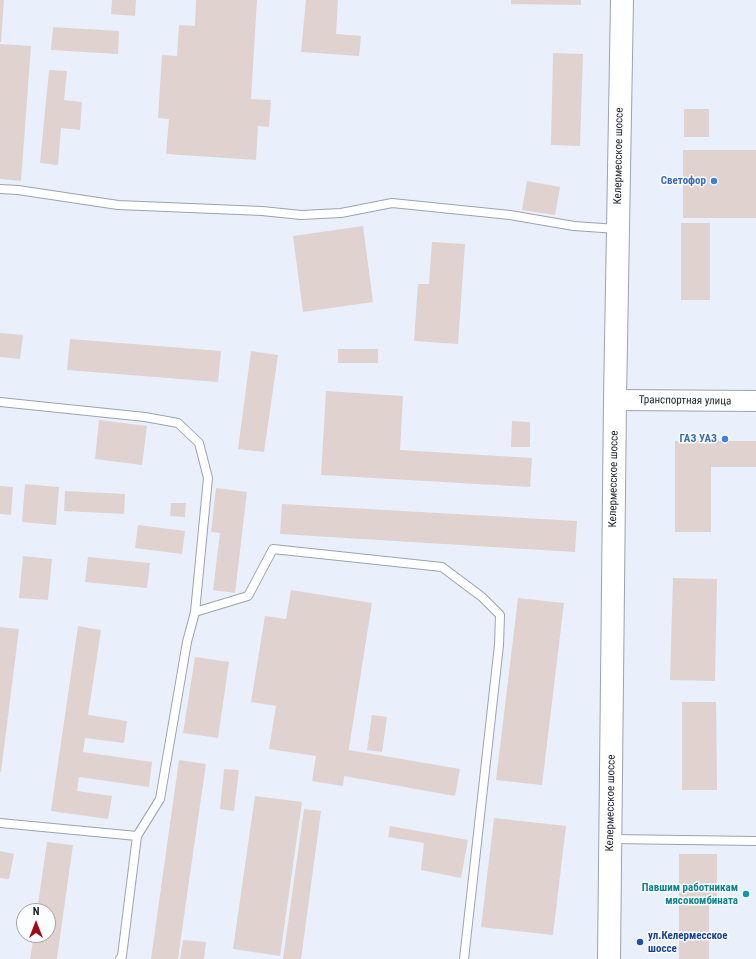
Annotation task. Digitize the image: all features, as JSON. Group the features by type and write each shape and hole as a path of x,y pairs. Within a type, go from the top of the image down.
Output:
{"main road":[{"name":"Келермесское шоссе","path":"609,959 615,400 622,0"}],"street":[{"name":"Транспортная улица","path":"615,400 756,402"}],"lane":[{"path":"0,189 18,190 118,205 262,211 301,215 341,213 392,203 510,215 574,226 618,229"},
{"path":"0,402 145,417 178,423 199,443 208,478 195,612 186,642 160,799 137,836 122,956 120,959"},
{"path":"195,612 248,596 273,549 442,567 482,597 500,615 499,646 464,959"},
{"path":"0,823 137,836"},
{"path":"610,839 756,841"}],"building":[{"path":"0,0 4,0 1,42 0,42"},
{"path":"112,0 136,0 135,16 111,14"},
{"path":"196,0 257,0 251,99 271,100 269,127 258,126 256,160 166,154 169,119 158,118 162,55 177,56 179,25 195,26"},
{"path":"306,0 338,0 336,34 361,36 359,56 301,52"},
{"path":"511,0 581,0 581,5 511,4"},
{"path":"53,27 119,31 118,54 51,50"},
{"path":"0,44 31,46 21,181 0,179"},
{"path":"553,53 583,54 580,146 551,145"},
{"path":"49,70 67,71 64,100 82,102 80,130 61,128 58,165 40,163"},
{"path":"684,109 709,109 709,137 684,137"},
{"path":"683,150 756,150 756,218 683,218"},
{"path":"527,181 560,187 555,215 522,210"},
{"path":"681,223 710,223 710,300 681,300"},
{"path":"363,226 373,302 303,312 293,236"},
{"path":"432,242 465,244 458,344 414,341 418,284 429,284"},
{"path":"0,333 23,335 20,359 0,357"},
{"path":"70,339 221,351 218,382 67,370"},
{"path":"338,349 378,349 378,363 338,363"},
{"path":"251,351 278,355 264,452 238,449"},
{"path":"326,391 403,396 400,450 532,458 530,487 321,475"},
{"path":"99,420 147,426 142,465 95,459"},
{"path":"512,421 530,422 530,447 511,447"},
{"path":"675,441 756,441 756,467 711,467 711,532 675,532"},
{"path":"25,484 59,487 56,525 22,522"},
{"path":"0,486 13,487 11,515 0,514"},
{"path":"216,488 247,492 235,593 213,590 220,533 211,532"},
{"path":"65,491 125,494 124,514 64,511"},
{"path":"171,503 186,503 185,517 170,516"},
{"path":"282,504 577,521 575,552 280,534"},
{"path":"138,525 185,531 182,554 135,548"},
{"path":"23,556 52,559 48,600 19,598"},
{"path":"88,557 150,563 147,588 85,582"},
{"path":"673,578 717,579 715,681 670,680"},
{"path":"291,590 372,603 348,754 349,750 460,769 455,796 344,776 343,786 312,781 316,756 269,749 276,706 251,702 265,616 286,619"},
{"path":"518,598 564,603 542,785 496,780"},
{"path":"78,626 101,630 88,715 127,721 124,743 85,738 83,752 152,762 149,787 79,777 77,791 112,796 108,819 51,811"},
{"path":"0,627 19,629 1,772 0,772"},
{"path":"195,657 229,662 218,738 183,733"},
{"path":"682,702 716,702 717,790 682,790"},
{"path":"372,715 387,717 382,752 367,750"},
{"path":"179,760 206,764 178,959 151,959"},
{"path":"224,769 239,770 234,811 220,809"},
{"path":"255,796 302,802 280,956 233,949"},
{"path":"304,809 321,811 301,959 283,959"},
{"path":"494,818 566,826 553,935 481,927"},
{"path":"390,826 468,840 461,878 421,870 424,843 388,837"},
{"path":"47,842 73,845 57,959 30,959 33,943 56,943 56,903 38,903"},
{"path":"0,851 14,854 9,879 0,878"},
{"path":"679,854 717,854 717,900 709,900 709,959 679,959"},
{"path":"183,940 206,942 204,959 180,959"}],"place":[{"name":"Светофор","path":"714,181"},
{"name":"ГАЗ УАЗ","path":"725,439"},
{"name":"Павшим работникам мясокомбината","path":"746,894"},
{"name":"ул.Келермесское шоссе","path":"640,942"}]}
